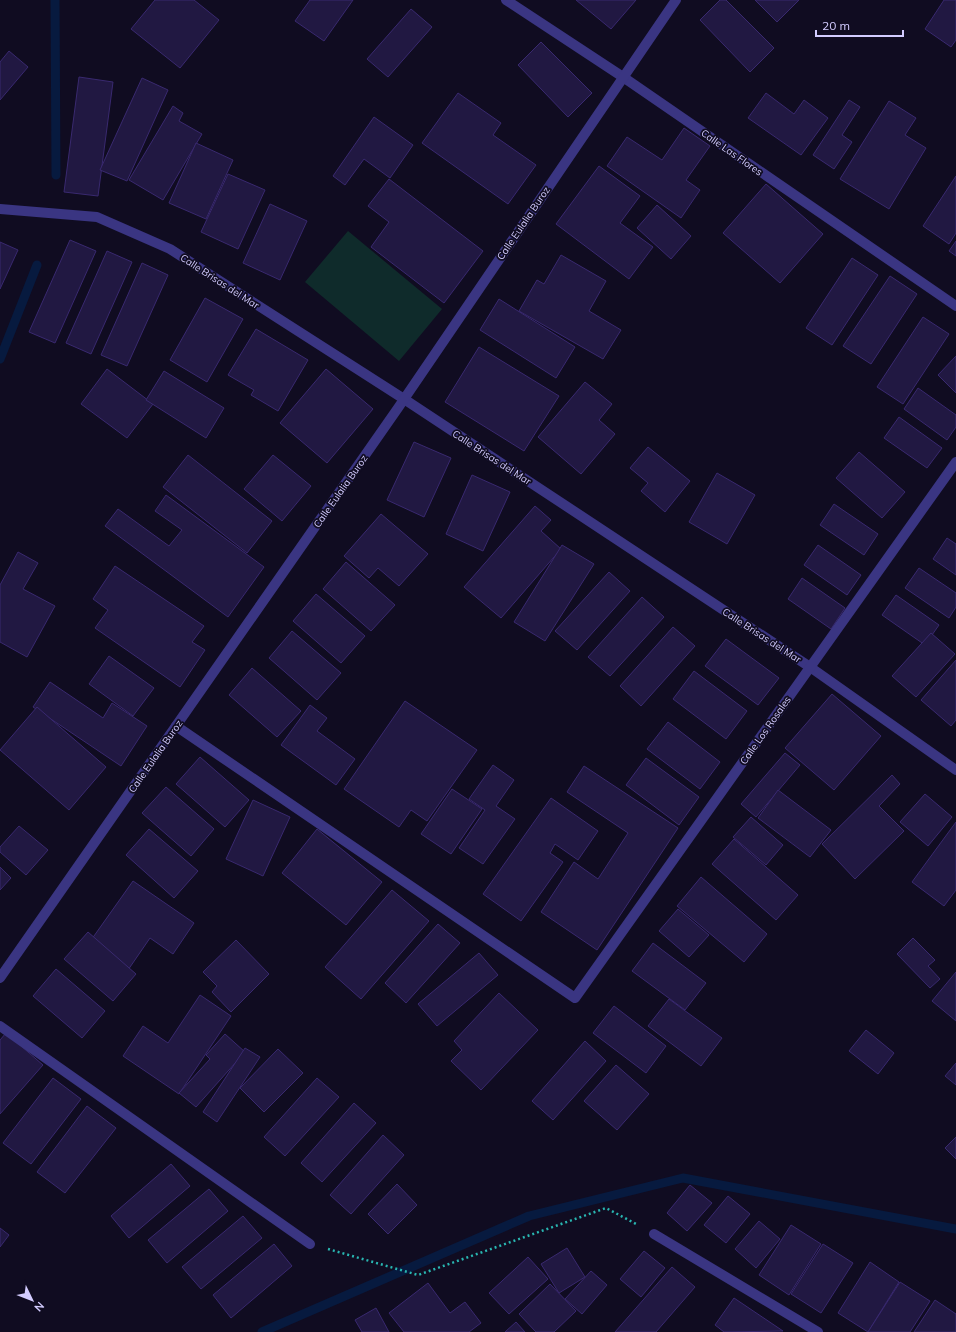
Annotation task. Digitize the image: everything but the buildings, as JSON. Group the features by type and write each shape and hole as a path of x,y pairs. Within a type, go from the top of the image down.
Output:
{"street":[{"name":"Calle Las Flores","path":"506,0 623,77 956,306"},
{"name":"Calle Eulalia Buroz","path":"0,978 404,399 676,0"},
{"name":"Calle Brisas del Mar","path":"0,209 97,217 170,249 404,399 810,667 956,770"},
{"name":"Calle Los Rosales","path":"176,726 575,998 956,462"},
{"path":"0,1026 310,1244"},
{"path":"654,1234 818,1332"}],"path":[{"path":"310,1244 418,1275 606,1208 654,1234"}],"green space":[{"path":"348,231 442,309 399,361 305,282"}],"waterway":[{"path":"55,0 56,175"},
{"path":"0,359 37,265"},
{"path":"262,1332 529,1216 683,1178 956,1229"}]}
